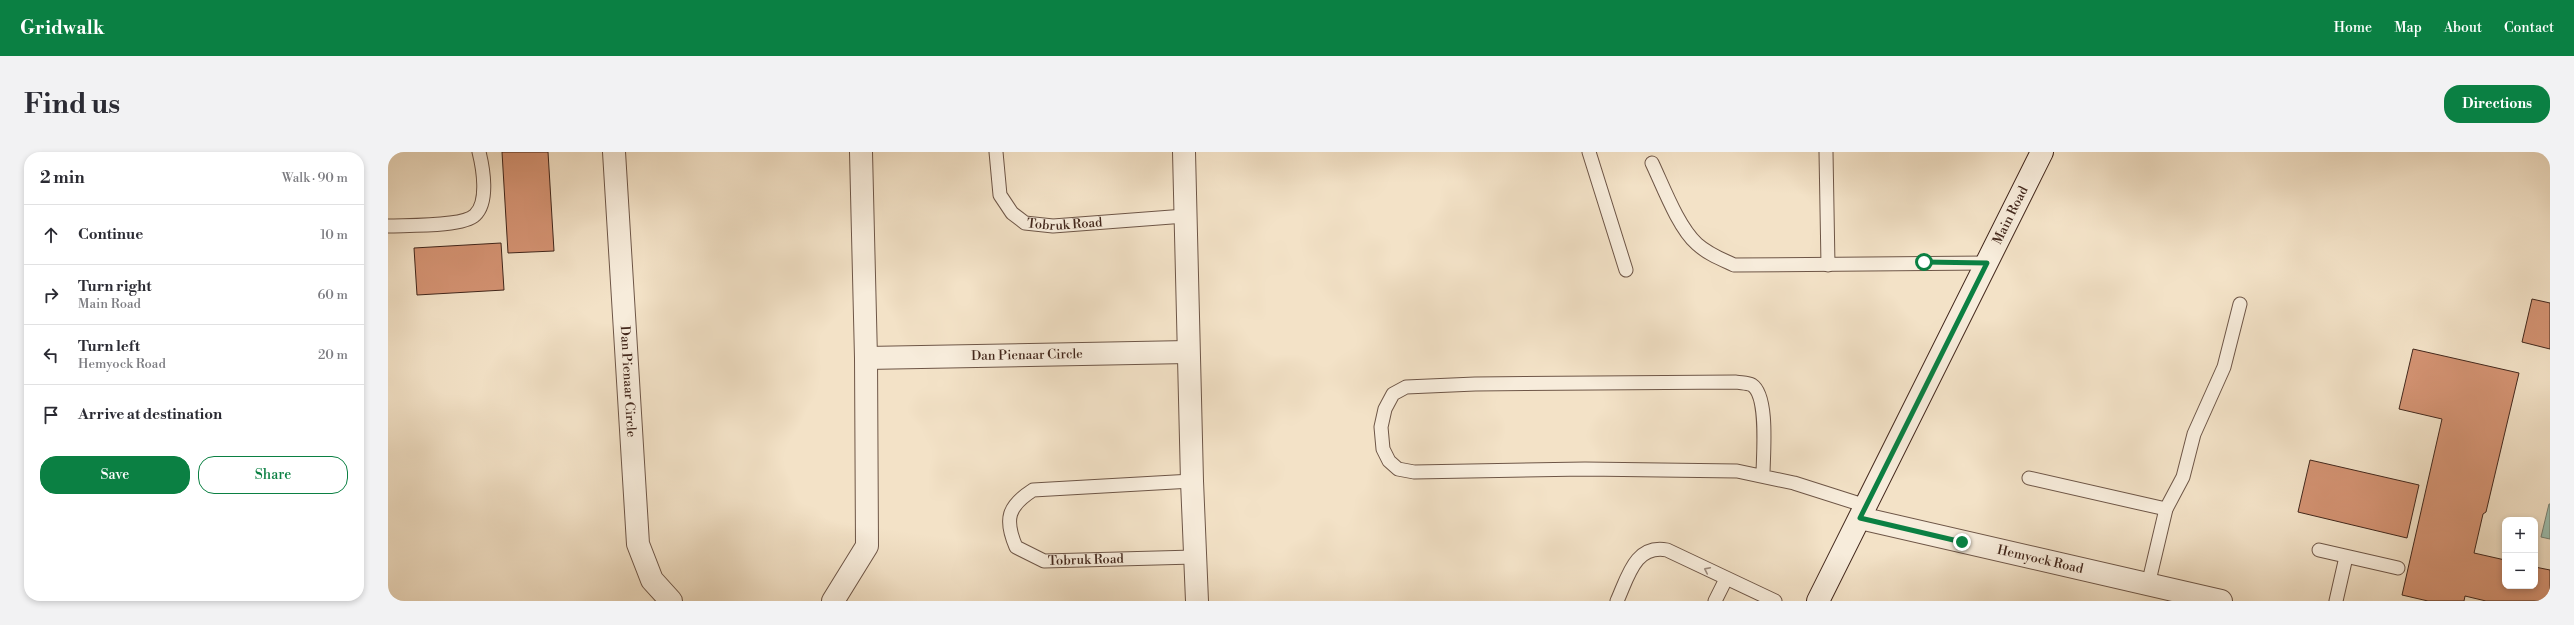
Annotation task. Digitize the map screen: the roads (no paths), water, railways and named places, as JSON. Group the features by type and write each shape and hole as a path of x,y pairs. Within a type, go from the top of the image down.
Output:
{"street":[{"name":"Dan Pienaar Circle","path":"614,152 638,544 652,580 671,601"},
{"path":"833,601 867,546 866,358 861,152"},
{"path":"1184,152 1194,557 1198,601"},
{"name":"Main Road","path":"1818,601 2042,152"},
{"name":"Dan Pienaar Circle","path":"866,358 1188,352"},
{"name":"Hemyock Road","path":"1863,512 2221,601"}],"lane":[{"path":"388,226 470,219 476,214 483,196 479,152"},
{"name":"Tobruk Road","path":"996,152 1000,195 1012,214 1025,223 1053,226 1185,216"},
{"path":"1589,152 1626,270"},
{"path":"1826,152 1828,264"},
{"path":"1652,163 1681,222 1696,243 1714,257 1734,264 1987,263"},
{"path":"2148,584 2166,509 2183,477 2194,434 2224,367 2240,304"},
{"path":"1763,475 1763,408 1759,393 1751,385 1736,382 1482,384 1406,387 1393,394 1385,409 1381,427 1383,449 1389,462 1398,469 1414,472 1600,469 1737,471 1763,475 1794,483 1863,512"},
{"path":"2029,478 2166,509"},
{"name":"Tobruk Road","path":"1192,481 1034,490 1017,500 1012,511 1008,530 1016,547 1044,561 1194,557"},
{"path":"1616,601 1635,564 1649,550 1667,550 1775,601"},
{"path":"2319,550 2398,568"},
{"path":"2336,601 2346,556"},
{"path":"1715,601 1726,579"}]}
